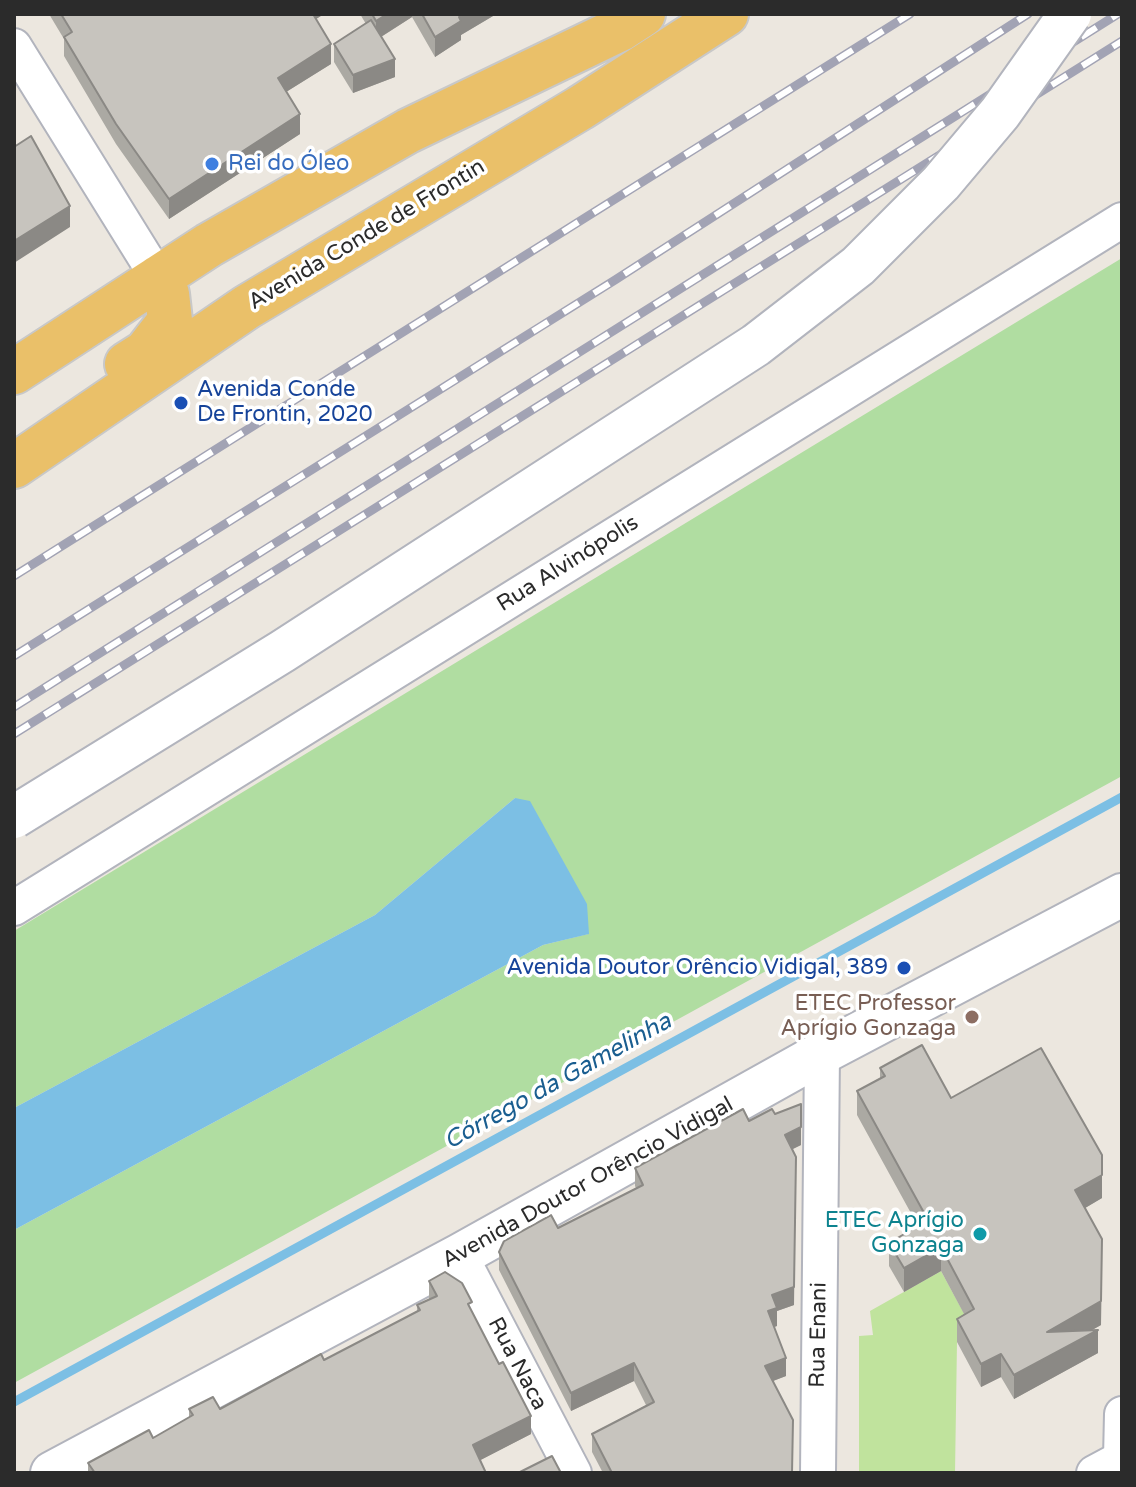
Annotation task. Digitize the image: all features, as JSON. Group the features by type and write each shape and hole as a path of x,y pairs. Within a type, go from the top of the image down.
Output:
{"highway":[{"path":"14,372 158,278 408,131 620,29 643,14"},
{"name":"Avenida Conde de Frontin","path":"14,466 247,307 580,108 726,14"},
{"path":"14,436 146,352 162,335 170,321 169,307 158,278"}],"street":[{"path":"14,817 283,651 756,345 858,266 941,183 1000,113 1070,14"},
{"path":"14,46 158,278"},
{"name":"Rua Alvinópolis","path":"14,908 1030,280 1122,220"},
{"name":"Avenida Doutor Orêncio Vidigal","path":"54,1473 460,1255 822,1053 1122,895"},
{"name":"Rua Enani","path":"818,1473 822,1053"},
{"name":"Rua Naca","path":"460,1255 574,1473"},
{"path":"1094,1473 1122,1458 1122,1414"}],"green space":[{"path":"1122,258 1122,776 14,1383 14,1230 543,945 588,934 515,798 375,915 14,1108 14,931"},
{"path":"941,1271 974,1332 957,1342 955,1473 859,1473 859,1336 873,1335 870,1311"}],"water":[{"path":"515,798 530,801 587,904 589,934 543,945 14,1230 14,1108 375,915"}],"building":[{"path":"61,14 313,14 331,44 278,78 300,114 169,199 116,124 64,37 72,32"},
{"path":"372,14 387,14 376,21"},
{"path":"422,14 464,14 459,17 461,21 435,37"},
{"path":"371,20 395,59 353,75 334,44"},
{"path":"31,136 70,206 14,241 14,147"},
{"name":"ETEC Aprígio Gonzaga","path":"922,1045 951,1098 1041,1048 1102,1155 1102,1175 1075,1190 1102,1239 1101,1301 1047,1332 1098,1330 1014,1375 1001,1354 981,1364 957,1319 974,1309 941,1247 904,1268 889,1243 928,1220 857,1091 885,1076 880,1068"},
{"path":"801,1104 801,1127 785,1135 796,1157 794,1287 772,1295 777,1308 768,1311 786,1358 765,1366 793,1420 792,1473 612,1473 592,1434 654,1402 634,1363 571,1393 499,1252 504,1241 551,1215 558,1228 643,1185 635,1168 743,1109 749,1121 772,1109 775,1114"},
{"path":"445,1272 462,1283 472,1302 468,1304 499,1364 503,1362 531,1416 473,1445 486,1473 95,1473 88,1463 149,1430 153,1438 193,1415 189,1409 213,1397 220,1409 321,1354 324,1360 420,1310 417,1305 437,1296 429,1281"},
{"path":"552,1456 561,1473 518,1473"}],"waterway":[{"name":"Córrego da Gamelinha","path":"14,1402 1122,797"}],"railway":[{"path":"14,576 910,14"},
{"path":"14,656 615,280 1028,14"},
{"path":"14,707 1118,14"},
{"path":"14,734 1122,41"}],"place":[{"name":"Rei do Óleo","path":"212,164"},
{"name":"Avenida Conde De Frontin, 2020","path":"181,403"},
{"name":"Avenida Doutor Orêncio Vidigal, 389","path":"904,968"},
{"name":"ETEC Professor Aprígio Gonzaga","path":"972,1017"},
{"name":"ETEC Aprígio Gonzaga","path":"980,1234"}]}
